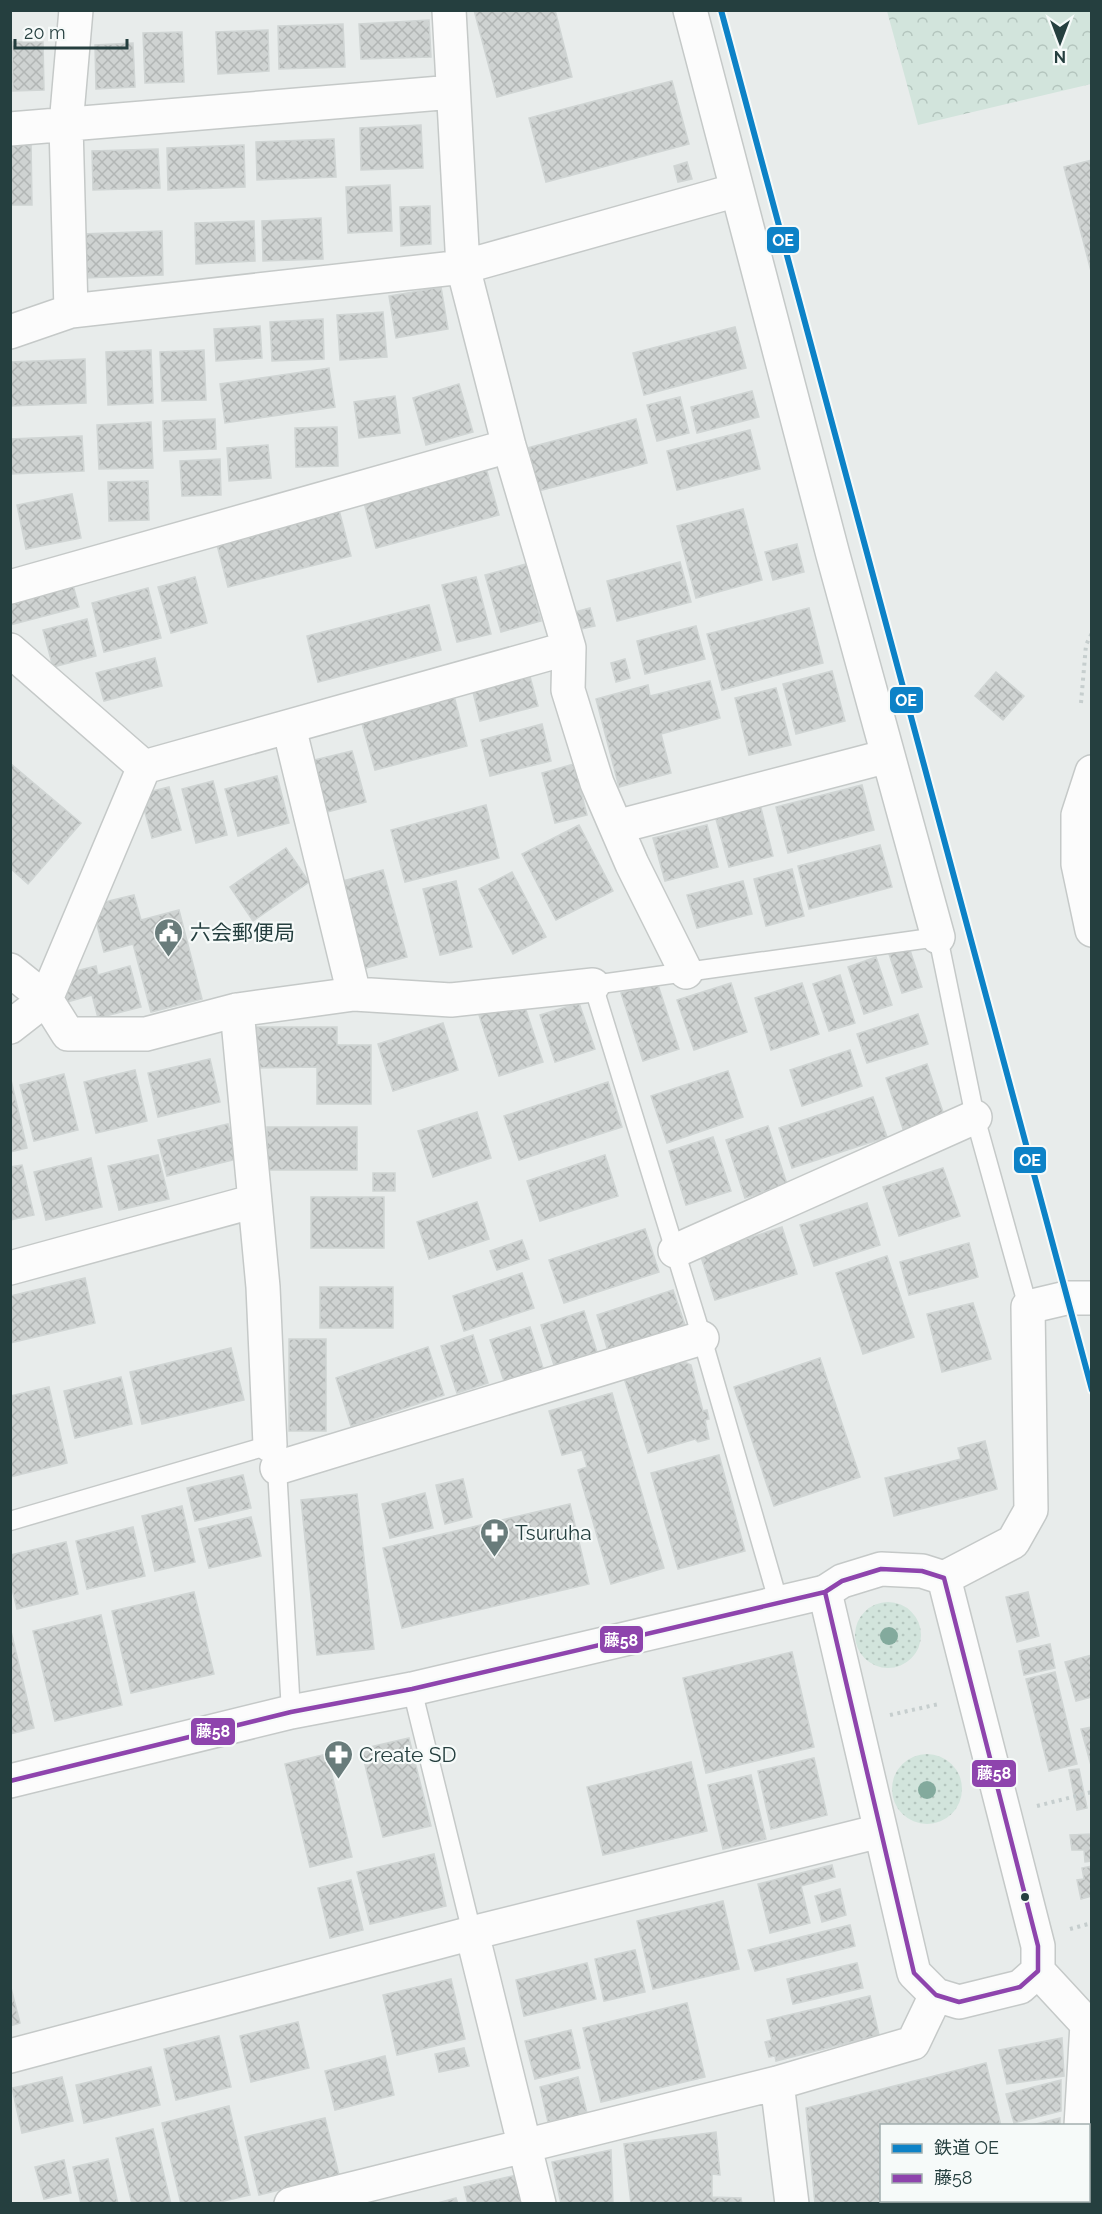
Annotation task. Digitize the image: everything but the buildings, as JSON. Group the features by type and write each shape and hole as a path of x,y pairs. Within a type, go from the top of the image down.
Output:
{"street":[{"path":"71,311 66,125 76,10"},
{"path":"449,10 463,267 509,446 569,648 568,690 597,783 687,972"},
{"path":"690,10 938,937"},
{"path":"10,129 453,92"},
{"path":"10,332 71,311 463,267 737,190"},
{"path":"10,587 509,446"},
{"path":"144,767 569,648"},
{"path":"10,650 144,767"},
{"path":"289,727 354,994"},
{"path":"616,826 888,756"},
{"path":"10,1027 46,999 144,767"},
{"path":"1092,772 1078,815 1077,864 1092,930"},
{"path":"10,970 46,999 68,1034 146,1034 237,1010 354,994 451,1000 592,985"},
{"path":"237,1010 263,1287 273,1457 702,1338"},
{"path":"675,1251 975,1117"},
{"path":"10,1269 255,1201"},
{"path":"10,1781 291,1712 412,1689 779,1604 825,1592 842,1581 881,1569 922,1571 944,1578 982,1561 1013,1542 1031,1510 1028,1306 1066,1298 1092,1298"},
{"path":"825,1592 915,1973 936,1995 959,2002 1020,1987 1038,1971 1038,1946 944,1578"},
{"path":"10,2056 472,1934 880,1831"},
{"path":"472,1934 539,2204"},
{"path":"1038,1971 1079,2002 1087,2024 1081,2124"},
{"path":"291,2204 777,2083 913,2043 936,1995"},
{"path":"777,2083 792,2204"}],"lane":[{"path":"779,1604 702,1338 592,985 938,937 975,1117 1028,1306"},
{"path":"10,1521 273,1457 291,1712"},
{"path":"412,1689 472,1934"}],"path":[{"path":"1081,703 1086,645 1092,633"},
{"path":"879,1717 941,1703"},
{"path":"1037,1806 1092,1792"},
{"path":"1070,1929 1092,1923"}],"green space":[{"path":"887,11 1091,11 1091,84 918,125"},
{"path":"894,1602 912,1611 919,1622 921,1635 919,1648 912,1659 901,1666 882,1668 864,1659 857,1648 855,1629 864,1611 875,1604"},
{"path":"934,1754 947,1760 956,1769 960,1775 962,1789 960,1803 952,1814 941,1822 920,1824 902,1814 894,1803 892,1782 902,1764 913,1756"}],"rail line":[{"name":"OE","path":"721,10 1092,1390"}],"transit line":[{"name":"藤58","path":"881,1569 922,1571 944,1578 1038,1946 1038,1971 1020,1987 959,2002 936,1995 914,1973 825,1592 842,1581 881,1569"},
{"name":"藤58","path":"10,1781 291,1712 412,1689 825,1592"}],"place":[{"name":"六会郵便局","path":"169,958"},
{"name":"Tsuruha","path":"494,1558"},
{"name":"Create SD","path":"338,1780"}]}
